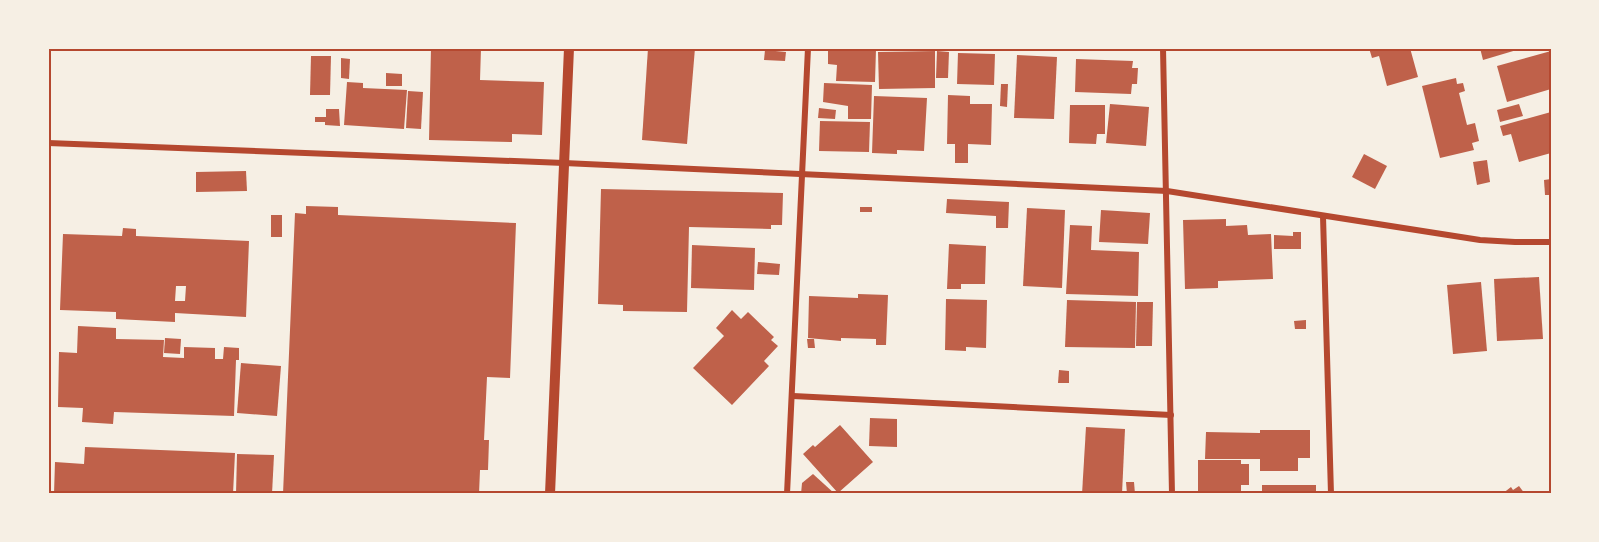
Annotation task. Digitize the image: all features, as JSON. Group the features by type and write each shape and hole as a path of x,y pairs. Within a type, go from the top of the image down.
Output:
{"street":[{"path":"550,494 570,48"},
{"path":"787,494 808,48"},
{"path":"1163,48 1172,494"},
{"path":"48,143 564,163 1167,191 1480,240 1551,242"},
{"path":"1323,216 1331,494"},
{"path":"793,396 1171,415"}],"building":[{"path":"431,48 481,48 480,80 544,82 542,135 512,134 512,142 429,140"},
{"path":"648,48 695,48 687,144 642,140"},
{"path":"828,48 876,49 875,82 836,81 837,65 828,64"},
{"path":"1369,48 1410,48 1418,77 1387,86 1379,56 1372,58"},
{"path":"1480,48 1520,48 1520,49 1483,60"},
{"path":"765,50 786,52 785,61 764,60"},
{"path":"935,51 935,88 879,89 878,52"},
{"path":"937,51 949,52 948,78 936,78"},
{"path":"1551,51 1551,89 1507,102 1497,66"},
{"path":"958,53 995,54 994,85 957,84"},
{"path":"1017,55 1057,57 1054,119 1014,118"},
{"path":"311,56 331,56 330,95 310,95"},
{"path":"341,58 350,59 349,79 341,78"},
{"path":"1076,59 1133,61 1132,68 1138,68 1137,84 1132,84 1131,94 1075,92"},
{"path":"386,73 402,74 402,86 386,86"},
{"path":"1456,78 1457,84 1463,83 1465,91 1459,93 1467,125 1475,123 1479,141 1472,143 1474,150 1440,158 1422,86"},
{"path":"347,82 363,83 363,88 407,90 404,129 344,125"},
{"path":"824,83 872,85 871,119 848,119 848,106 823,102"},
{"path":"1001,84 1008,84 1007,107 1000,106"},
{"path":"408,91 423,92 421,129 406,128"},
{"path":"948,95 970,96 970,104 992,104 991,145 968,144 968,163 955,163 955,144 947,144"},
{"path":"874,96 927,98 924,151 897,150 897,154 872,153"},
{"path":"1110,104 1149,107 1146,146 1106,143"},
{"path":"1519,104 1523,116 1500,122 1497,110"},
{"path":"1070,105 1105,105 1105,134 1097,134 1096,144 1069,143"},
{"path":"819,108 836,110 835,119 818,118"},
{"path":"326,109 339,109 340,126 315,122 315,117 326,117"},
{"path":"1551,112 1551,153 1519,162 1511,134 1503,136 1500,126"},
{"path":"820,121 870,122 869,152 819,151"},
{"path":"1364,154 1387,166 1375,189 1352,177"},
{"path":"1487,160 1490,182 1477,185 1473,162"},
{"path":"246,171 247,191 196,192 196,172"},
{"path":"1551,179 1551,195 1545,195 1544,180"},
{"path":"601,189 783,193 782,225 771,225 771,229 689,227 687,312 623,311 623,305 598,304"},
{"path":"947,199 1009,202 1008,228 996,228 996,216 946,213"},
{"path":"306,206 338,207 338,215 516,223 510,378 487,377 484,440 489,440 488,470 480,470 479,494 283,494 295,213 306,214"},
{"path":"860,207 872,207 872,212 860,212"},
{"path":"1027,208 1065,210 1062,288 1023,286"},
{"path":"1101,210 1150,213 1148,244 1099,242"},
{"path":"271,215 282,215 282,237 271,237"},
{"path":"1226,219 1226,226 1247,225 1248,235 1271,234 1273,279 1218,281 1218,288 1185,289 1183,220"},
{"path":"1070,225 1092,226 1091,250 1139,252 1138,296 1066,294"},
{"path":"123,228 136,229 136,236 249,241 246,317 175,313 175,322 116,319 116,312 60,310 63,234 122,236","holes":["176,286 186,286 185,301 175,301"]},
{"path":"1293,232 1301,232 1301,249 1274,249 1274,235 1293,236"},
{"path":"949,244 986,246 985,284 961,284 961,289 947,289"},
{"path":"692,245 755,248 754,290 691,288"},
{"path":"758,262 780,264 779,275 757,274"},
{"path":"1539,277 1543,339 1497,341 1494,279"},
{"path":"1481,282 1487,351 1453,354 1447,285"},
{"path":"858,294 888,295 886,345 876,345 876,339 841,338 841,341 808,338 809,296 858,298"},
{"path":"946,299 987,300 986,348 966,347 966,351 945,350"},
{"path":"1067,300 1136,302 1135,348 1065,347"},
{"path":"1137,302 1153,302 1152,346 1136,346"},
{"path":"732,310 741,319 748,312 774,337 771,340 778,346 764,361 769,366 732,405 693,368 724,336 716,328"},
{"path":"1306,320 1306,329 1295,329 1294,321"},
{"path":"78,326 116,328 116,339 164,340 163,357 184,358 184,347 215,348 215,359 223,359 224,347 239,348 239,360 236,360 234,416 114,412 113,424 82,422 83,408 58,407 59,352 77,353"},
{"path":"165,338 181,339 180,354 164,353"},
{"path":"807,339 814,339 815,348 808,348"},
{"path":"241,363 281,366 277,416 237,413"},
{"path":"1059,370 1069,371 1069,383 1058,383"},
{"path":"870,418 897,419 897,447 869,446"},
{"path":"840,425 873,462 838,493 803,454 813,445 815,447"},
{"path":"1086,427 1125,429 1122,494 1082,494"},
{"path":"1260,430 1310,430 1310,458 1298,458 1298,471 1260,471 1260,459 1205,459 1206,432 1260,433"},
{"path":"85,447 235,453 233,494 54,494 55,462 84,464"},
{"path":"237,454 274,455 272,494 236,494"},
{"path":"1198,460 1241,460 1241,464 1249,464 1249,485 1241,485 1241,494 1198,494"},
{"path":"813,474 835,494 801,494 802,483"},
{"path":"1126,482 1134,482 1135,494 1127,494"},
{"path":"1262,485 1316,485 1316,494 1262,494"},
{"path":"1519,486 1525,494 1502,494 1511,487 1513,490"}]}
